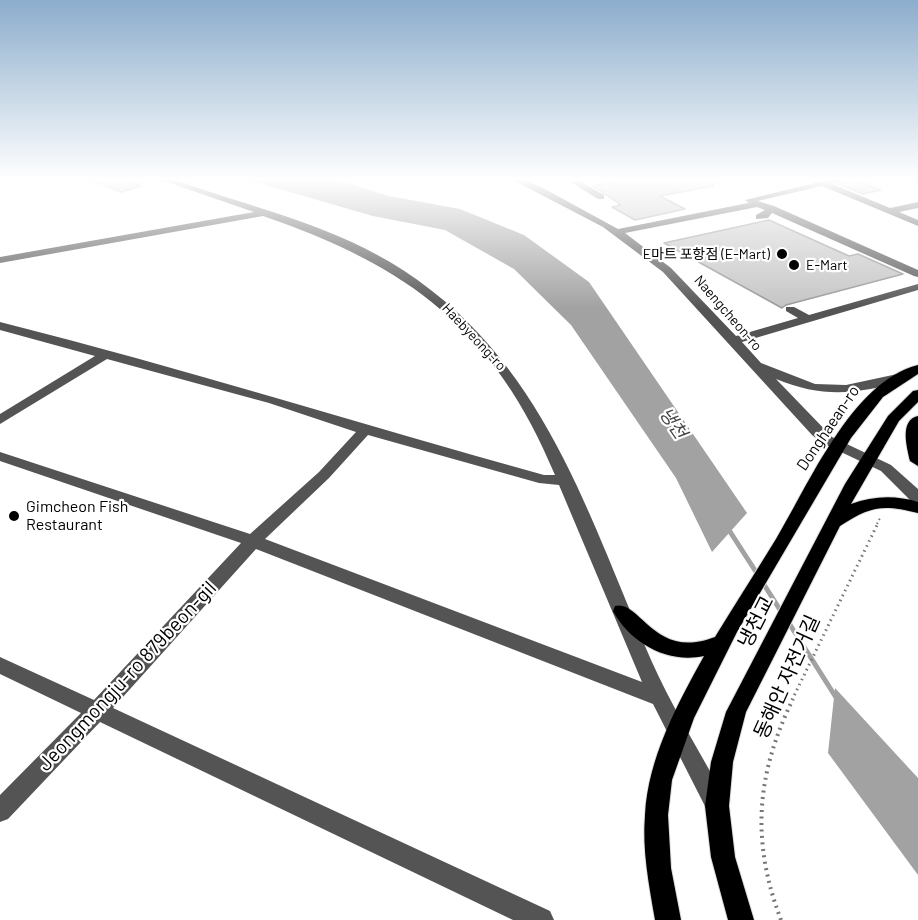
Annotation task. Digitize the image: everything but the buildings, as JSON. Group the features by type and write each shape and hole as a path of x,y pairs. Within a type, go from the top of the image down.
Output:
{"main road":[{"name":"Donghaean-ro","path":"810,496 867,405 902,377 918,369"},
{"path":"833,524 868,458 897,414 918,394"},
{"path":"918,420 912,437 918,461"},
{"name":"냉천교","path":"677,734 697,688 810,496"},
{"path":"833,524 859,507 878,502 895,501 918,508"},
{"name":"냉천교","path":"717,806 726,743 736,712 833,524"},
{"path":"621,611 648,638 675,650 697,652 724,641"},
{"path":"668,920 660,881 656,810 661,781 677,734"},
{"path":"717,806 723,857 741,920"}],"street":[{"path":"0,260 210,223"},
{"name":"Haebyeong-ro","path":"286,223 354,247 399,272 442,303 490,352 515,383 540,423 567,480 660,698 717,806"},
{"name":"Naengcheon-ro","path":"601,223 674,275 817,432 840,447 868,458 896,476 918,498"},
{"path":"614,230 644,223"},
{"path":"614,230 652,223"},
{"path":"668,231 706,223"},
{"path":"804,223 918,274"},
{"path":"733,341 918,287"},
{"path":"790,309 807,319"},
{"path":"0,326 241,392 365,430 544,480 567,480"},
{"path":"0,420 105,355"},
{"path":"751,361 790,380 822,390 849,391 902,377"},
{"name":"Jeongmongju-ro 879beon-gil","path":"0,811 253,541 324,475 365,430"},
{"path":"0,456 253,541 660,698"},
{"path":"0,665 541,920"}],"path":[{"name":"동해안 자전거길","path":"781,920 762,861 760,815 768,755 860,557"}],"water":[{"path":"409,223 494,223 524,235 589,282 747,513 712,552 676,478 571,325 514,269 445,230"},
{"path":"835,688 918,778 918,875 828,753"}],"waterway":[{"name":"냉천","path":"727,527 758,575"},
{"name":"냉천","path":"763,583 782,613"},
{"name":"냉천","path":"787,620 837,699"}],"place":[{"name":"E마트 포항점 (E-Mart)","path":"782,254"},
{"name":"E-Mart","path":"794,265"},
{"name":"Gimcheon Fish Restaurant","path":"14,516"}]}
